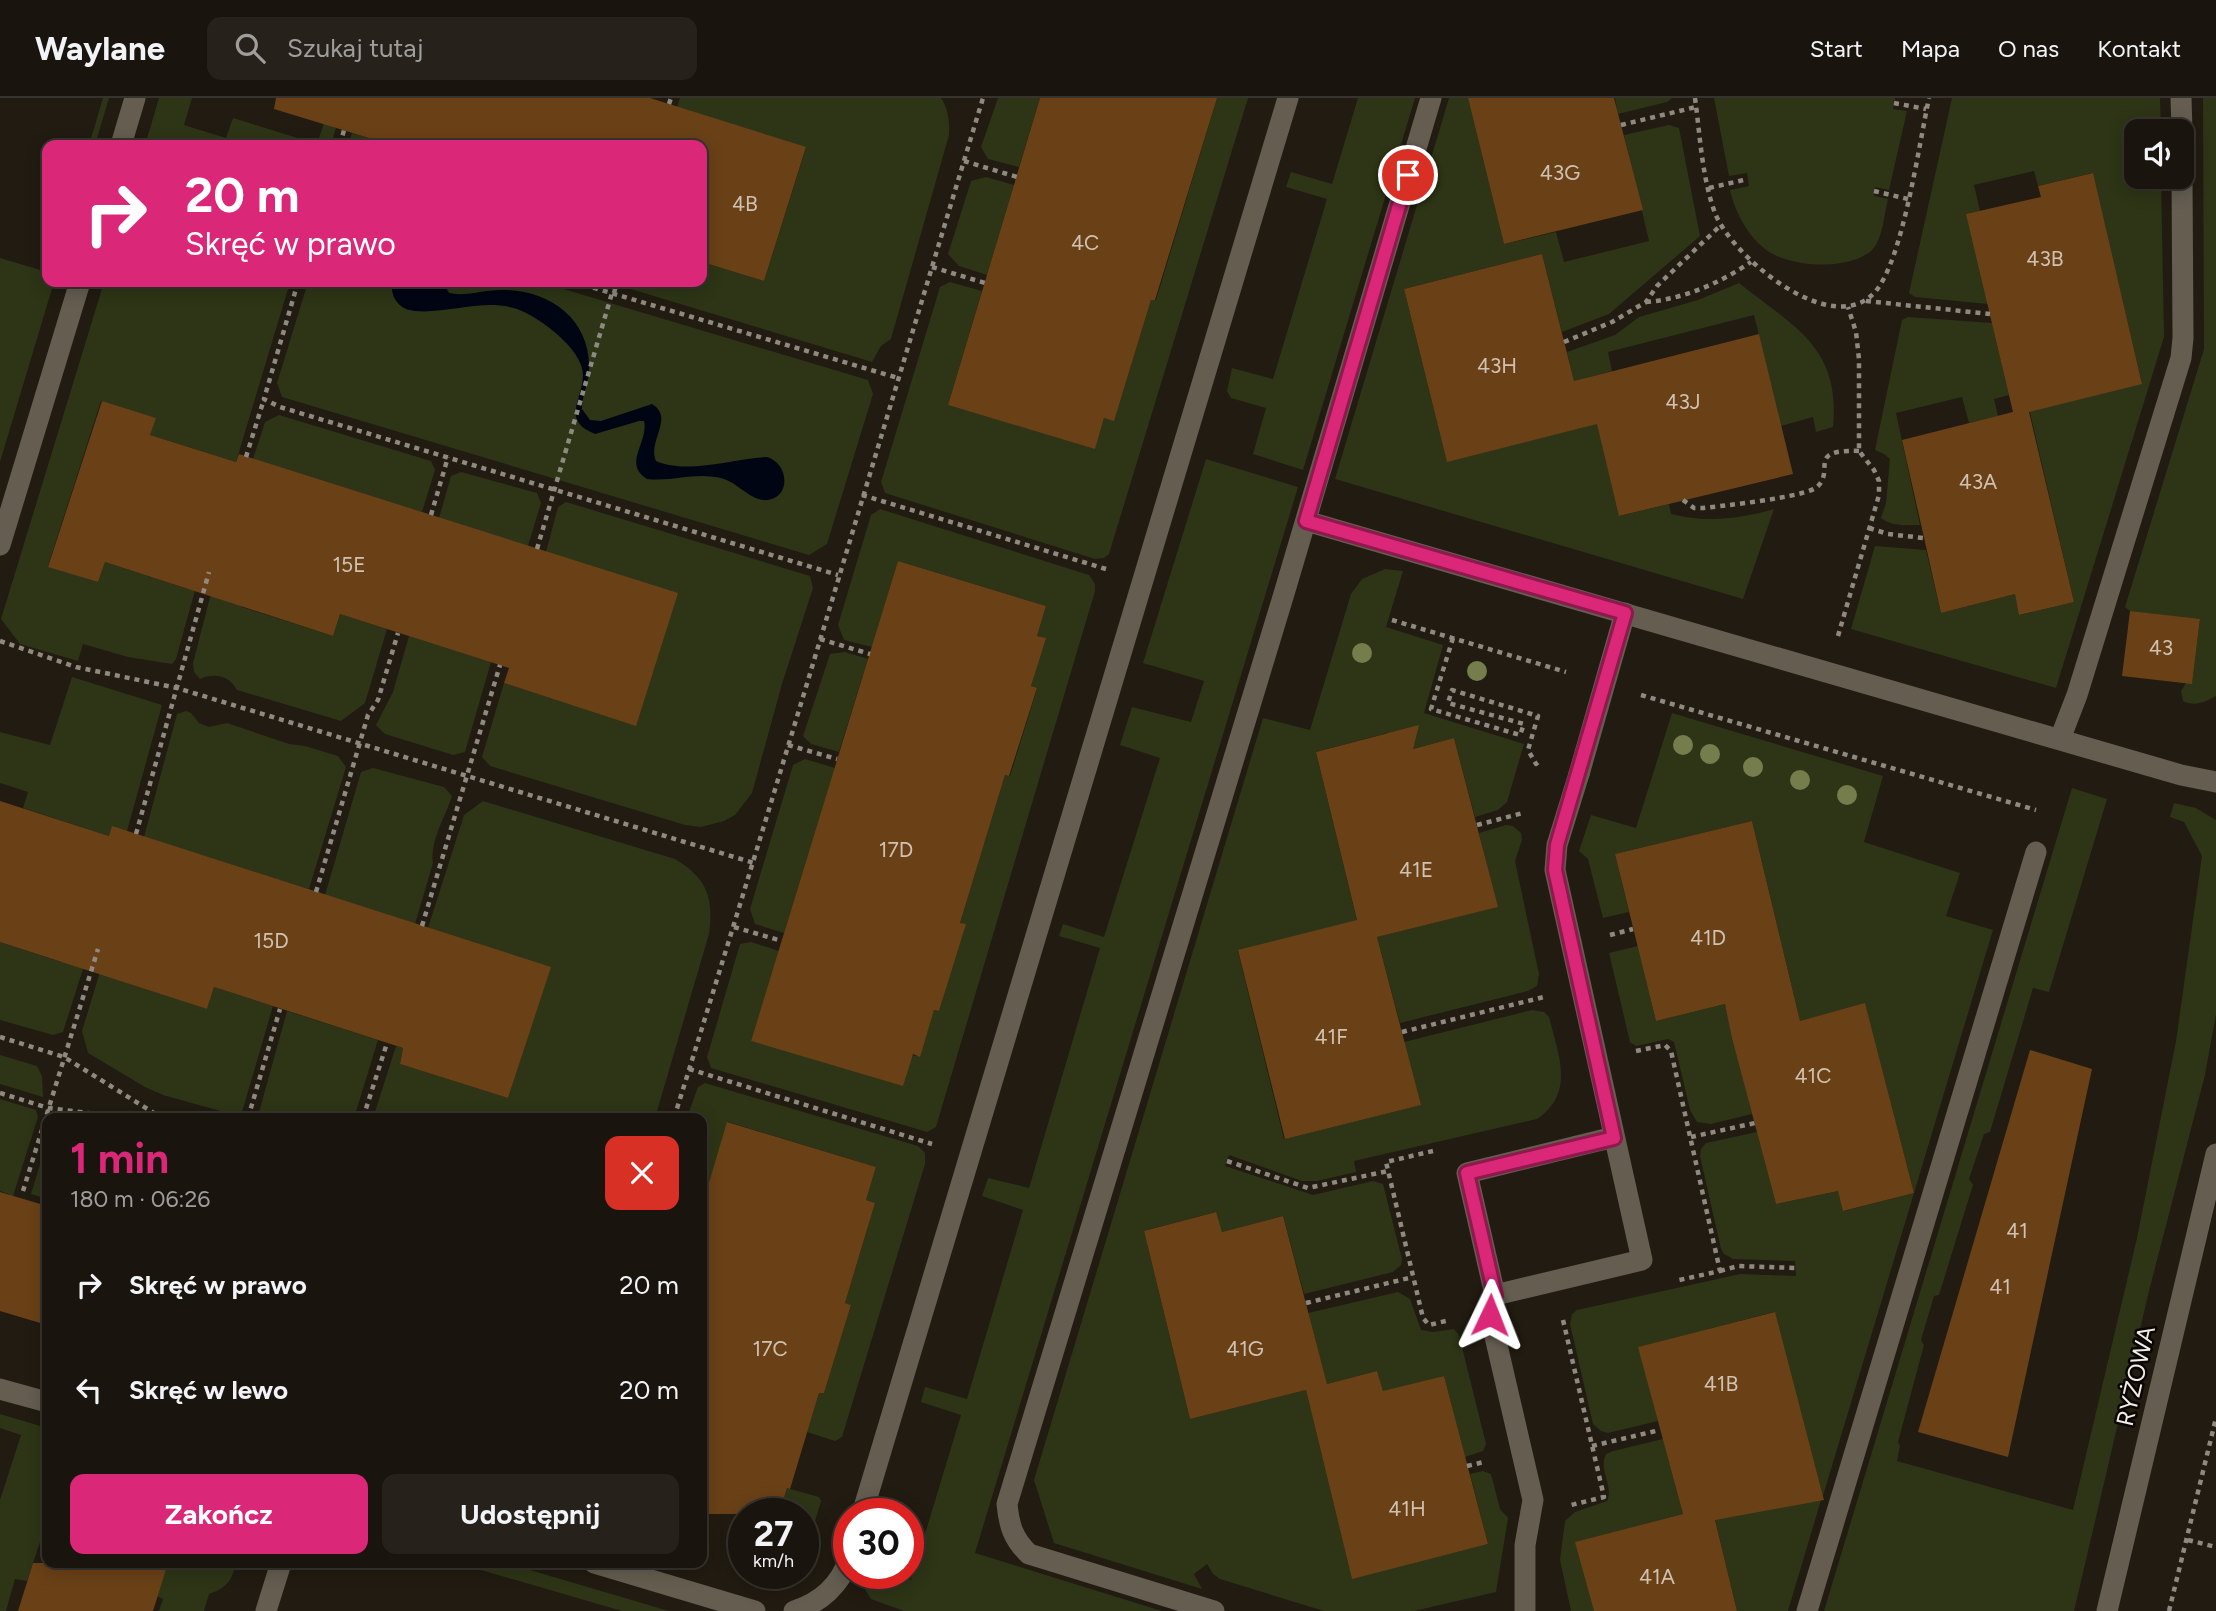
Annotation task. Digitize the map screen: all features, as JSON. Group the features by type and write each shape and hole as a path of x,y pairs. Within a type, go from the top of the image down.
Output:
{"street":[{"path":"122,140 135,98"},
{"path":"867,1498 1288,98"},
{"path":"1214,1611 1029,1554 1018,1544 1009,1526 1007,1504 1306,521 1431,98"},
{"path":"2181,98 2182,119"},
{"path":"2060,739 2077,695 2181,358 2182,189"},
{"path":"0,545 78,287"},
{"path":"1306,521 2181,775 2216,782"},
{"path":"1495,1295 1642,1260 1555,870 1557,845 1625,613"},
{"path":"1807,1611 2036,852"},
{"path":"1525,1611 1525,1545 1533,1500 1490,1315 1495,1295 1467,1173 1614,1138"},
{"name":"RYŻOWA","path":"2107,1611 2216,1154"},
{"path":"0,1389 42,1401"},
{"path":"266,1611 279,1568"},
{"path":"611,1568 755,1611"},
{"path":"794,1611 807,1607 833,1586"}],"path":[{"path":"676,1113 754,863 838,575 983,98"},
{"path":"1695,98 1715,212 1739,251 1751,262 1806,298 1828,306 1848,307 1866,301 1990,314"},
{"path":"1866,301 1877,290 1892,259 1908,199 1929,98"},
{"path":"1894,103 1926,109"},
{"path":"1621,125 1696,107"},
{"path":"341,140 344,130"},
{"path":"964,161 1017,177"},
{"path":"1709,188 1748,179"},
{"path":"1874,191 1908,199"},
{"path":"1646,302 1657,285 1721,225"},
{"path":"1564,341 1612,322 1646,302 1667,300 1694,292 1731,276 1751,262"},
{"path":"932,267 985,283"},
{"path":"246,457 297,287"},
{"path":"592,287 898,378"},
{"path":"537,549 615,287"},
{"path":"1841,626 1880,495 1879,481 1874,470 1859,450 1859,359 1856,332 1848,307"},
{"path":"264,399 280,407 838,575"},
{"path":"1683,500 1694,508 1703,508 1802,494 1818,487 1825,460 1830,454 1841,450 1859,450"},
{"path":"431,515 448,457"},
{"path":"862,495 1112,571"},
{"path":"1869,528 1888,534 1923,538"},
{"path":"136,834 209,572"},
{"path":"1392,620 2048,814 2036,852"},
{"path":"316,892 368,715 378,700 398,633"},
{"path":"1453,638 1431,709 1520,735 1524,724 1448,703 1452,690 1538,716 1528,750 1536,764 1548,756"},
{"path":"820,639 870,654"},
{"path":"0,641 76,667 177,688 754,863"},
{"path":"422,926 500,665"},
{"path":"788,744 837,759"},
{"path":"1477,825 1523,813"},
{"path":"734,927 782,941"},
{"path":"1599,937 1633,929"},
{"path":"46,1113 98,950"},
{"path":"1402,1032 1552,996"},
{"path":"249,1113 280,1009"},
{"path":"0,1037 64,1058 154,1113"},
{"path":"365,1113 387,1043"},
{"path":"689,1069 939,1146"},
{"path":"0,1093 48,1108 89,1113"},
{"path":"1690,1137 1755,1123"},
{"path":"23,1191 42,1128"},
{"path":"1437,1150 1386,1163 1425,1323 1433,1325 1461,1318"},
{"path":"1227,1161 1308,1188 1388,1171"},
{"path":"1720,1270 1738,1266 1796,1268"},
{"path":"1306,1303 1413,1277"},
{"path":"2169,1611 2216,1418"},
{"path":"1592,1446 1660,1430"},
{"path":"2188,1540 2216,1547"}],"green space":[{"path":"103,98 109,98 96,140 90,140"},
{"path":"159,98 192,98 184,125 226,138 233,118 304,140 146,140"},
{"path":"680,98 941,98 948,116 949,135 891,339 881,346 872,362 624,287 707,287 707,264 764,281 806,148 677,107"},
{"path":"998,98 1040,98 1019,167 988,159 981,147"},
{"path":"1217,98 1248,98 1109,554 1095,559 885,493 881,482 940,287 950,282 982,291 948,405 1095,448 1104,418 1114,420 1151,300 1156,300"},
{"path":"1358,98 1415,98 1303,470 1253,454 1266,408 1231,398 1227,391 1232,368 1273,379 1327,199 1286,187 1291,172 1332,184"},
{"path":"1449,98 1468,98 1504,244 1556,232 1564,262 1649,241 1624,135 1669,125 1679,128 1700,236 1609,314 1562,332 1542,254 1404,289 1447,461 1585,427 1567,352 1615,335 1639,317 1698,300 1739,283 1795,327 1821,358 1834,400 1833,427 1816,432 1813,417 1781,426 1754,315 1608,352 1612,371 1586,378 1620,516 1669,504 1671,514 1710,519 1774,509 1743,599 1335,479"},
{"path":"1615,98 1672,98 1667,102 1618,114"},
{"path":"1714,98 1895,98 1893,109 1907,111 1889,190 1875,187 1874,196 1888,199 1881,233 1872,250 1849,261 1819,265 1789,260 1765,249 1743,222 1732,198 1730,190 1749,186 1747,173 1729,176"},
{"path":"1952,98 2160,98 2161,119 2124,119 2124,189 2161,189 2164,337 2056,688 1851,629 1875,546 1926,550 1941,613 2015,594 2020,615 2074,602 2025,391 2088,397 2142,383 2092,173 2038,186 2034,171 1974,185 1980,211 1967,214 1988,304 1915,297 1909,293"},
{"path":"2203,98 2216,98 2216,696 2192,704 2183,701 2181,691 2186,683 2192,683 2200,620 2130,611 2125,607 2204,349"},
{"path":"324,123 336,128 332,140 318,140"},
{"path":"352,133 375,140 350,140"},
{"path":"986,177 1014,185 987,275 959,266 948,254 971,181"},
{"path":"0,258 42,271 42,287 52,287 0,462"},
{"path":"102,287 288,287 236,462 150,435 155,418 101,401 48,566 98,582 105,562 188,589 201,569 176,659 172,664 128,657 83,644 78,661 20,644 1,619"},
{"path":"306,287 557,287 868,380 873,394 827,544 809,555 282,397 277,383"},
{"path":"1908,317 1992,323 2009,395 1994,399 1998,416 1969,423 1962,397 1896,413 1920,525 1895,524 1881,518 1886,503 1890,459 1875,450 1902,320"},
{"path":"279,415 431,461 435,470 422,512 253,459 265,422"},
{"path":"1206,459 1298,487 975,1553 1162,1611 904,1611 871,1599 865,1589 924,1589 924,1537 961,1415 921,1402 925,1387 967,1399 1023,1210 982,1196 988,1178 1029,1188 1100,948 1059,936 1063,924 1104,937 1160,758 1120,745 1132,707 1191,722 1204,681 1143,663"},
{"path":"461,472 537,493 541,503 528,546 439,518 451,476"},
{"path":"566,502 810,576 813,588 782,684 752,793 735,815 724,821 701,827 685,825 490,766 482,757 504,683 635,725 546,552 558,507"},
{"path":"880,509 1089,575 1095,584 936,1127 927,1132 711,1068 707,1057 740,944 751,942 779,951 751,1041 919,1056 934,1010 939,1011 965,925 960,923 1005,775 1010,776 1037,689 1031,686 1045,638 1037,636 1046,606 898,561 872,647 844,640 838,625 871,515"},
{"path":"1385,569 1403,571 1386,627 1443,645 1424,713 1524,744 1507,802 1498,810 1475,817 1454,738 1393,754 1387,733 1316,752 1362,941 1238,951 1284,1139 1420,1105 1404,1042 1532,1010 1544,1012 1549,1017 1561,1072 1557,1097 1537,1119 1354,1161 1356,1172 1317,1181 1302,1181 1229,1155 1225,1166 1313,1195 1373,1181 1383,1184 1402,1259 1401,1265 1393,1272 1304,1294 1283,1216 1222,1232 1215,1212 1144,1231 1190,1419 1306,1390 1352,1578 1488,1544 1470,1474 1483,1471 1491,1474 1500,1509 1508,1518 1496,1592 1414,1611 1324,1611 1220,1579 1207,1564 1194,1574 1202,1589 1054,1543 1034,1480 1263,718 1310,730 1351,594 1362,579"},
{"path":"216,574 242,607 333,636 340,614 387,629 365,703 341,721 237,690 225,678 211,676 200,679 194,672 193,663"},
{"path":"409,636 491,662 465,752 453,755 385,734 376,725 393,692"},
{"path":"845,652 868,659 839,752 811,744 803,736 830,654"},
{"path":"72,677 162,705 127,831 109,836 23,808 28,792 0,783 0,732 50,745"},
{"path":"186,711 199,723 209,727 227,723 289,744 338,756 346,767 309,889 144,837 177,714"},
{"path":"1672,713 1883,776 1864,842 1960,873 1946,916 1993,930 1823,1496 1774,1312 1639,1347 1658,1421 1608,1433 1593,1424 1570,1324 1572,1314 1577,1310 1740,1274 1796,1276 1795,1261 1733,1259 1724,1254 1700,1156 1706,1143 1757,1132 1776,1204 1838,1191 1844,1211 1914,1193 1865,1004 1800,1021 1752,821 1615,854 1629,912 1603,918 1588,859 1579,851 1591,815 1636,828"},
{"path":"805,759 835,768 784,933 755,924 750,909 793,765"},
{"path":"373,768 444,787 452,796 436,837 433,863 415,924 325,895 361,772"},
{"path":"2072,788 2107,799 2049,992 2033,988 1990,1132 1984,1134 1969,1179 1973,1185 1939,1295 1934,1296 1921,1340 1924,1345 1898,1442 1900,1446 1897,1461 2073,1510 2137,1238 2176,1041 2202,856 2184,822 2170,817 2174,803 2196,808 2216,820 2216,1014 2205,1075 2149,1291 2074,1611 1824,1611"},
{"path":"483,801 675,859 701,882 709,899 709,934 656,1113 375,1113 396,1046 403,1048 400,1064 508,1098 550,968 428,928 464,815"},
{"path":"1506,825 1513,826 1521,833 1522,840 1515,861 1539,974 1537,986 1528,991 1400,1023 1377,937 1497,907 1479,833"},
{"path":"0,942 61,962 90,947 63,1032 53,1035 0,1020"},
{"path":"1638,946 1656,1021 1725,1004 1752,1114 1711,1124 1697,1122 1690,1110 1674,1042 1668,1039 1636,1046 1630,1042 1609,953"},
{"path":"106,952 122,981 207,1009 214,987 273,1006 242,1112 236,1113 227,1113 163,1095 145,1087 88,1053 82,1031"},
{"path":"287,1011 378,1040 356,1113 259,1113"},
{"path":"0,1055 37,1066 42,1076 43,1097 0,1084"},
{"path":"705,1083 918,1146 925,1153 925,1164 842,1437 835,1441 807,1432 819,1393 824,1393 851,1305 845,1303 875,1203 866,1200 876,1167 728,1122 707,1190 707,1113 689,1112 698,1087"},
{"path":"0,1099 36,1110 38,1117 13,1196 0,1191"},
{"path":"42,1158 42,1197 31,1194"},
{"path":"1398,1292 1410,1299 1421,1330 1433,1332 1454,1329 1459,1335 1486,1444 1483,1451 1465,1457 1444,1376 1383,1392 1377,1371 1327,1384 1308,1313"},
{"path":"0,1414 42,1427 42,1539 27,1581 15,1579 6,1611 0,1611 0,1500 21,1435 0,1428"},
{"path":"1663,1439 1683,1514 1576,1542 1594,1611 1571,1611 1560,1560 1565,1521 1575,1512 1607,1501 1609,1490 1604,1466 1606,1454"},
{"path":"787,1488 819,1497 821,1501 819,1508 819,1498 784,1498"},
{"path":"1821,1500 1788,1611 1737,1611 1712,1507"},
{"path":"166,1568 235,1568 226,1585 209,1594 204,1611 159,1611 163,1599 157,1596"},
{"path":"474,1568 523,1568 669,1611 622,1611"}],"shaded area":[{"path":"392,287 446,287 449,293 456,294 496,290 520,291 552,302 576,323 583,337 589,372 582,409 590,420 601,421 652,404 661,416 654,453 656,461 668,465 696,466 767,457 774,460 783,472 784,486 781,492 776,497 762,500 751,496 730,481 714,477 647,479 640,473 636,460 645,429 644,421 595,434 584,428 576,416 583,375 581,365 568,345 548,327 526,313 504,306 409,310 397,302"}],"building":[{"path":"276,98 650,98 806,147 764,281 707,264 707,140 376,140 274,109"},
{"path":"1040,98 1217,98 1155,300 1151,300 1114,421 1104,418 1095,449 948,405"},
{"path":"1468,98 1614,98 1643,210 1504,244"},
{"path":"2093,173 2142,384 2029,412 2074,602 2019,615 2015,594 1941,613 1902,440 2013,412 1966,214 2041,197 2038,186"},
{"path":"1542,254 1574,381 1759,334 1793,474 1619,516 1597,424 1447,462 1404,289"},
{"path":"102,401 156,418 150,435 236,462 239,454 678,593 636,726 504,683 509,668 340,614 333,636 105,562 98,582 48,567"},
{"path":"898,561 1046,606 1037,636 1046,638 1031,686 1037,688 1009,776 1005,775 960,923 966,924 939,1011 934,1010 920,1057 913,1054 903,1086 751,1041"},
{"path":"2130,611 2200,619 2192,684 2122,676"},
{"path":"1419,725 1413,749 1454,738 1498,907 1377,937 1421,1105 1285,1139 1238,950 1357,920 1316,752"},
{"path":"0,801 109,836 112,826 551,967 508,1098 400,1064 403,1048 214,987 207,1009 0,942"},
{"path":"1752,821 1800,1021 1865,1003 1914,1193 1843,1211 1838,1191 1776,1204 1725,1004 1656,1021 1615,854"},
{"path":"2030,1050 2092,1069 2008,1457 1918,1432"},
{"path":"727,1122 876,1167 866,1200 875,1203 845,1303 851,1305 824,1393 819,1393 790,1489 787,1488 784,1498 728,1498 728,1514 707,1514 707,1189"},
{"path":"0,1192 42,1205 42,1324 0,1311"},
{"path":"1216,1212 1222,1232 1283,1216 1327,1384 1377,1371 1383,1391 1444,1376 1488,1544 1352,1579 1306,1390 1190,1419 1144,1231"},
{"path":"1775,1312 1824,1500 1715,1520 1737,1611 1594,1611 1575,1542 1683,1514 1638,1347"},
{"path":"33,1563 42,1563 42,1568 166,1568 153,1611 18,1611"}],"route":[{"path":"1408,175 1306,521 1625,613 1557,845 1555,860 1556,881 1614,1138 1467,1173 1495,1295 1490,1315"}]}
